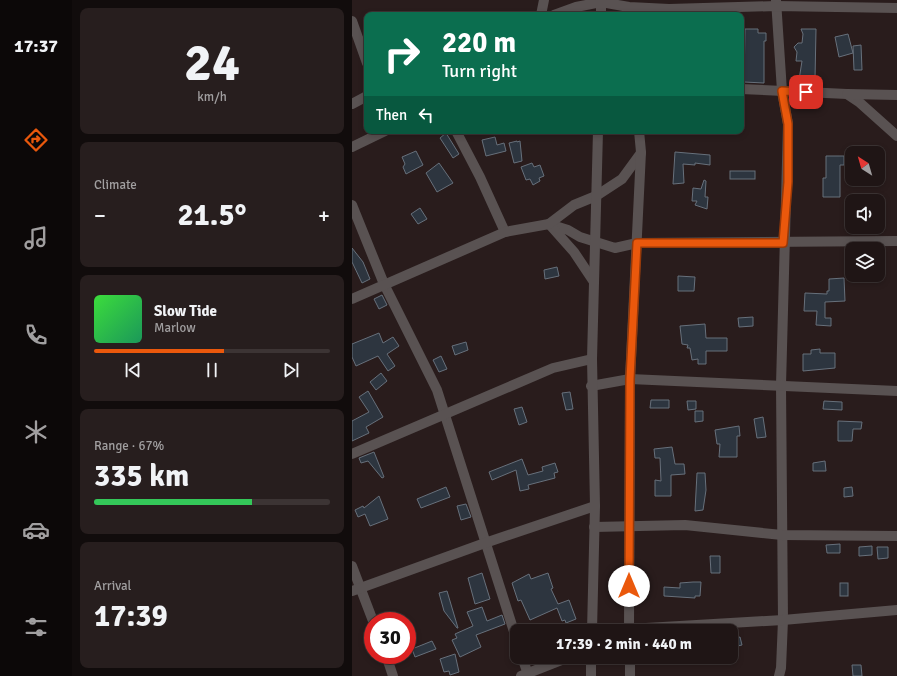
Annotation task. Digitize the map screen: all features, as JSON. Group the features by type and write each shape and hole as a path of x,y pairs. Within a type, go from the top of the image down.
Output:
{"street":[{"path":"542,12 544,0"},
{"path":"601,1 601,12"},
{"path":"563,12 601,1 629,7 669,8 776,3 897,8"},
{"path":"776,3 782,91 788,124 788,182 783,243 780,385 783,620 781,668 779,676"},
{"path":"352,21 364,55"},
{"path":"744,89 897,97"},
{"path":"847,94 859,102 897,136"},
{"path":"352,104 364,98"},
{"path":"352,146 379,134"},
{"path":"458,134 480,177 505,232"},
{"path":"592,624 595,506 591,386 598,134"},
{"path":"629,624 630,379 641,152 639,134"},
{"path":"352,299 505,232 549,224 574,206 596,196 622,179 641,152"},
{"path":"352,205 384,284 437,390 511,624"},
{"path":"549,224 568,230 580,237 595,240 615,248 637,243 897,241"},
{"path":"549,224 574,252 594,282"},
{"path":"352,454 553,368 592,359"},
{"path":"591,386 630,379 897,391"},
{"path":"356,590 485,543 595,506"},
{"path":"594,527 685,525 782,535 897,536"},
{"path":"352,566 356,590 368,612"},
{"path":"721,624 897,610"},
{"path":"389,664 394,676"},
{"path":"523,664 524,675 552,664"},
{"path":"591,664 591,676"},
{"path":"630,664 630,676"}],"building":[{"path":"745,29 758,29 758,33 766,33 766,41 764,41 764,83 744,82"},
{"path":"801,29 816,29 815,79 799,80 802,61 796,61 797,52 794,47 798,43 802,43 803,34"},
{"path":"848,34 853,53 839,57 835,37"},
{"path":"861,45 862,70 854,70 853,46"},
{"path":"447,134 459,154 453,158 440,138"},
{"path":"495,137 497,145 504,143 506,151 486,156 482,140"},
{"path":"520,141 522,161 514,163 509,143"},
{"path":"416,151 423,165 406,174 403,167 405,164 402,157"},
{"path":"675,152 710,155 710,165 695,163 695,165 683,164 684,183 673,184"},
{"path":"826,156 844,156 844,165 840,165 840,197 823,197 823,178 826,178"},
{"path":"439,163 453,183 437,192 426,173"},
{"path":"532,163 534,167 540,165 544,176 539,178 540,181 533,185 530,179 526,180 521,167"},
{"path":"730,171 755,171 755,179 730,179"},
{"path":"704,180 706,181 705,197 708,197 707,209 695,205 697,201 692,201 693,188 701,189"},
{"path":"420,208 427,219 418,224 411,214"},
{"path":"352,248 363,262 370,279 362,283 352,262"},
{"path":"557,267 559,276 545,279 544,270"},
{"path":"678,276 695,277 694,291 678,291"},
{"path":"844,278 845,301 825,302 825,318 831,318 831,326 816,325 817,311 804,311 805,293 827,294 827,291 829,291 829,279"},
{"path":"382,295 387,305 379,309 374,299"},
{"path":"753,317 753,326 739,327 738,318"},
{"path":"705,324 706,338 727,338 727,351 706,351 706,364 698,364 698,359 692,360 690,348 687,348 688,345 682,344 680,326"},
{"path":"379,333 383,343 393,337 399,346 387,354 395,366 388,371 378,356 356,366 352,357 352,344"},
{"path":"466,342 468,350 455,355 452,346"},
{"path":"820,349 820,353 835,353 835,368 803,371 803,354 811,354 811,350"},
{"path":"441,356 447,369 439,372 433,360"},
{"path":"381,373 387,381 376,390 370,382"},
{"path":"368,391 383,417 366,427 369,433 352,441 352,421 369,412 359,397"},
{"path":"570,392 573,409 566,410 562,393"},
{"path":"651,400 669,400 669,408 650,408"},
{"path":"687,401 696,401 696,409 688,410"},
{"path":"824,401 842,402 842,410 823,409"},
{"path":"522,407 527,422 519,425 514,409"},
{"path":"695,411 703,411 703,421 695,422"},
{"path":"763,417 766,437 757,438 754,419"},
{"path":"838,421 862,422 861,429 853,429 852,441 838,441"},
{"path":"739,426 740,436 737,436 737,457 719,457 720,444 717,444 715,430"},
{"path":"672,447 675,464 684,464 685,474 671,475 671,496 655,496 655,480 661,481 660,458 655,458 654,449"},
{"path":"374,452 384,477 382,478 368,461 361,463 359,458"},
{"path":"522,459 528,475 543,471 542,467 555,463 558,472 554,473 555,478 528,485 529,489 520,491 516,470 492,480 489,472"},
{"path":"825,461 826,471 813,471 813,463"},
{"path":"697,473 705,473 706,490 703,510 695,511"},
{"path":"446,487 450,497 421,508 417,499"},
{"path":"852,487 853,496 844,497 844,488"},
{"path":"379,496 388,519 370,526 365,514 358,517 355,510 363,506 364,508"},
{"path":"466,504 471,517 461,520 457,506"},
{"path":"840,544 840,553 827,553 826,545"},
{"path":"872,546 872,555 859,556 859,547"},
{"path":"877,547 888,547 888,558 878,559"},
{"path":"710,556 720,556 720,573 711,573"},
{"path":"482,573 490,599 475,604 468,578"},
{"path":"548,573 553,588 551,589 558,604 569,600 576,619 566,623 565,620 562,621 557,608 530,620 521,600 518,601 512,583 529,574 531,579"},
{"path":"701,582 700,596 695,596 695,598 664,596 664,587 680,588 680,583"},
{"path":"840,583 848,583 848,596 840,596"},
{"path":"447,591 458,628 444,611 439,593"},
{"path":"482,607 487,621 502,615 505,624 476,635 481,647 460,657 452,640 457,638 455,634 473,626 467,612"},
{"path":"740,637 742,645 738,646 738,638"},
{"path":"432,641 436,649 416,657 416,647"},
{"path":"455,654 459,672 450,675 449,671 444,672 440,659"},
{"path":"852,665 861,665 862,676 853,676"}],"route":[{"path":"629,586 630,379 637,243 783,243 788,182 788,124 782,91 806,92"}]}
